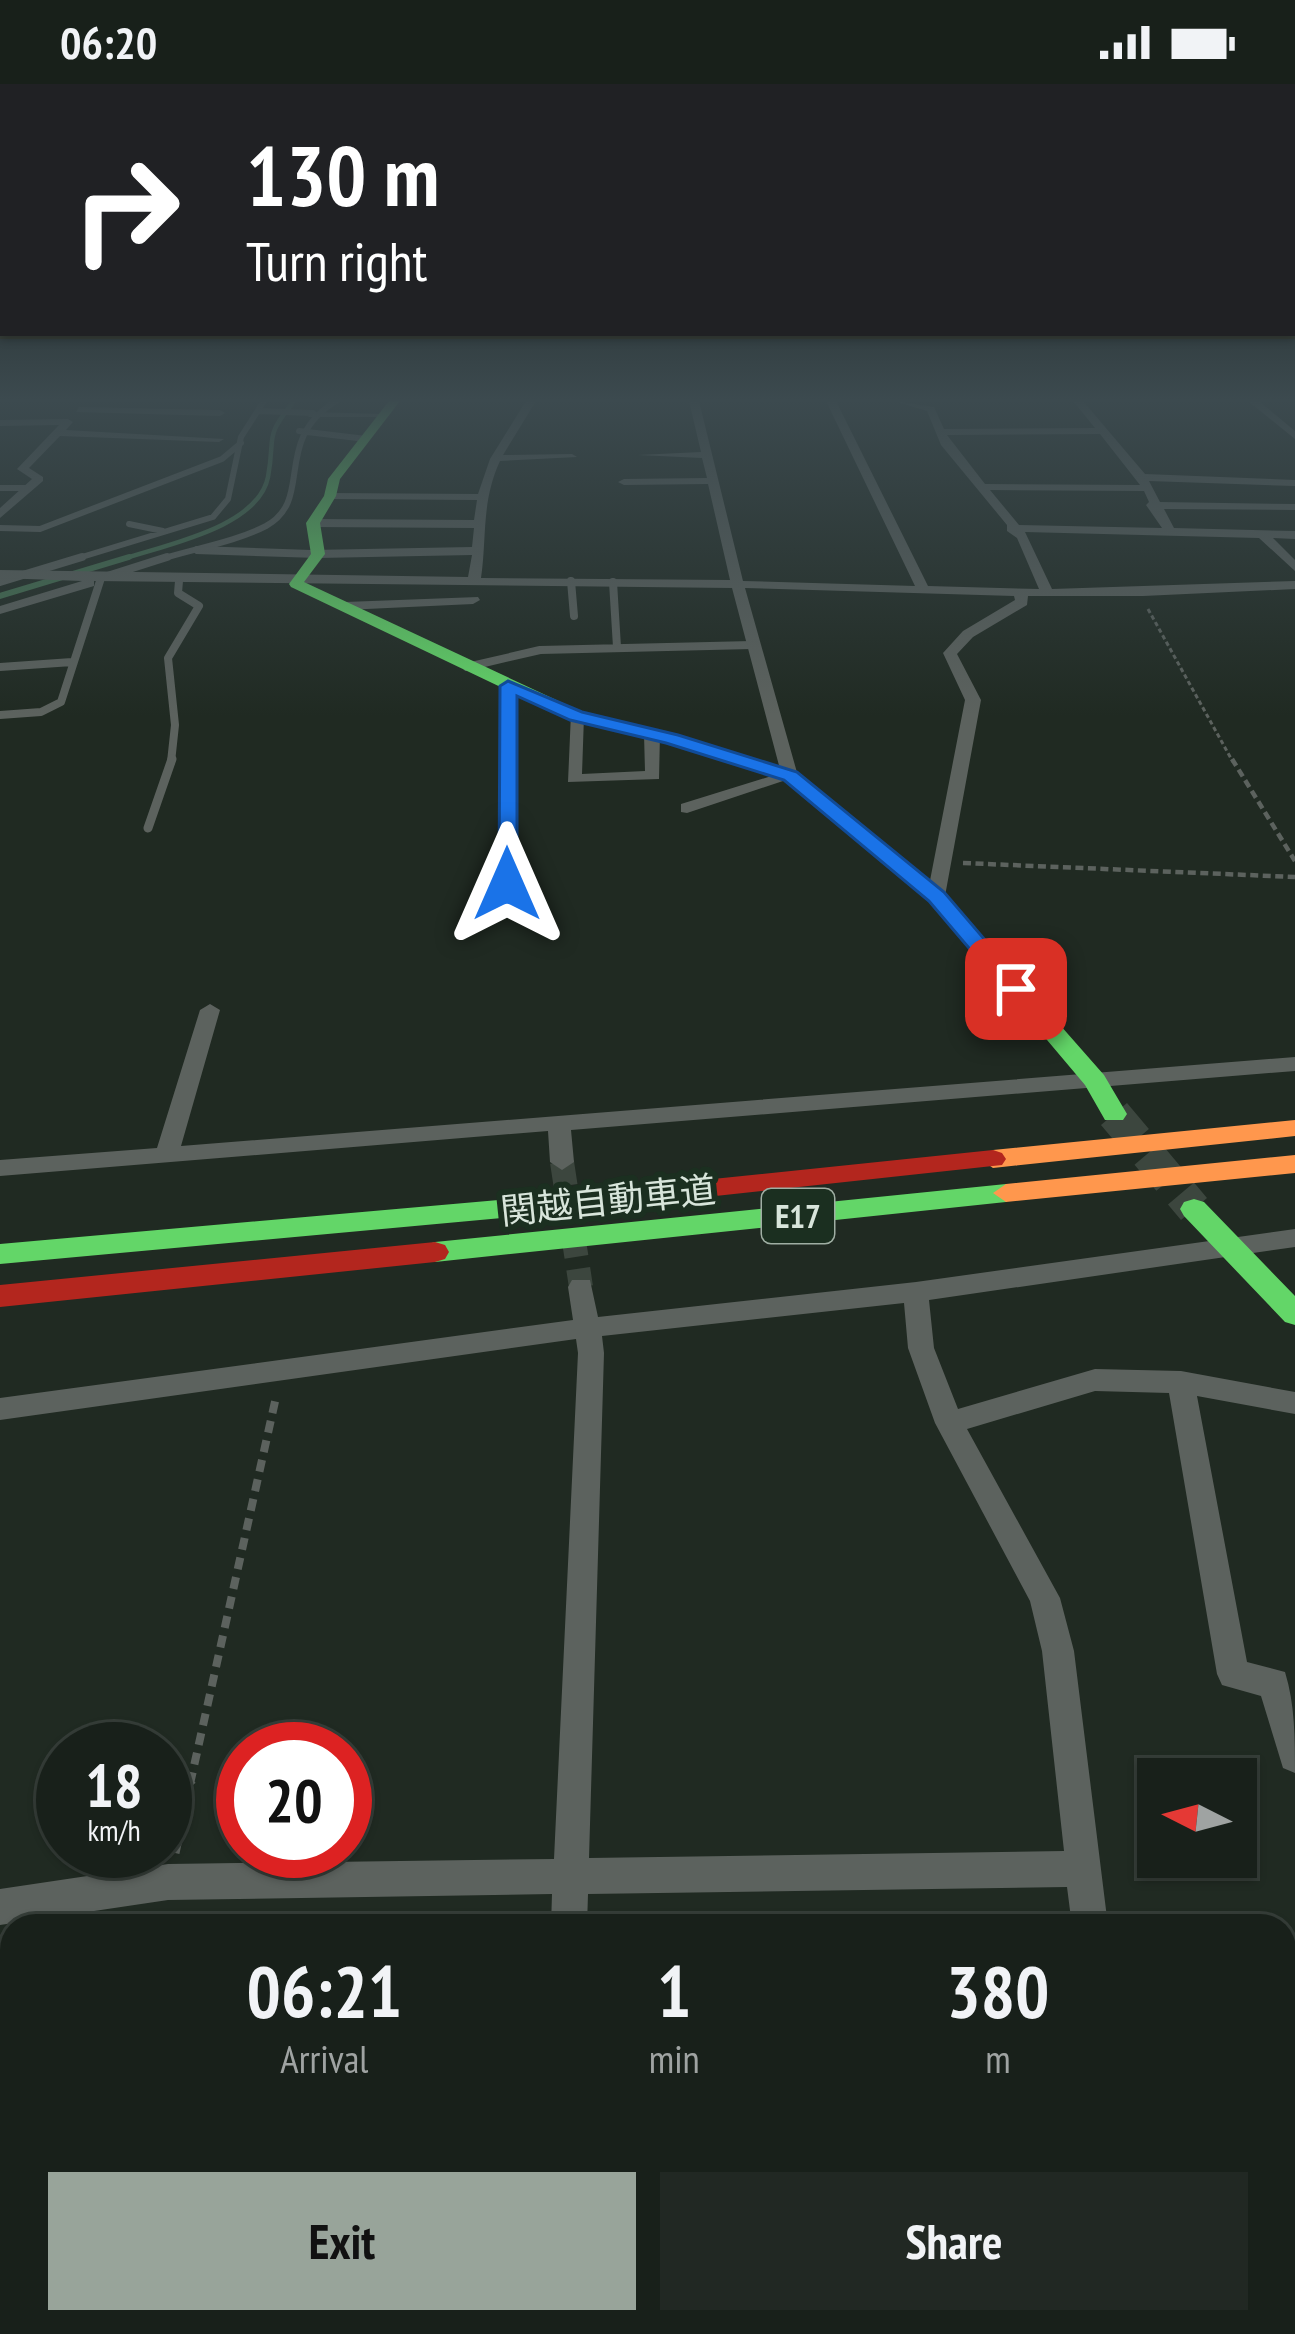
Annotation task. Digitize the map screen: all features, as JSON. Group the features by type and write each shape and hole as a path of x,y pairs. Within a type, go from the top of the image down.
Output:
{"main road":[{"path":"327,506 296,584 577,716 790,776 936,896 1095,1081 1114,1114"},
{"name":"関越自動車道","path":"0,1254 318,1228 1295,1128"},
{"name":"関越自動車道","path":"0,1296 1295,1164"},
{"path":"1194,1209 1295,1315"}],"street":[{"path":"474,582 483,506"},
{"path":"687,808 790,776 752,645 720,506"},
{"path":"882,506 922,588"},
{"path":"995,506 1023,537 1046,590"},
{"path":"1084,506 1088,517"},
{"path":"1153,506 1170,532"},
{"path":"1224,506 1295,507"},
{"path":"1011,528 1088,517 1170,532 1295,535"},
{"path":"196,550 316,543 484,524"},
{"path":"1262,534 1295,567"},
{"path":"316,543 481,551"},
{"path":"0,578 1137,591 1295,585"},
{"path":"0,610 100,578"},
{"path":"936,896 973,700 950,653 968,634 1022,602 1020,590"},
{"path":"345,606 473,600"},
{"path":"577,716 574,779 653,776 652,734"},
{"path":"167,1154 210,1010"},
{"path":"0,1168 1295,1064"},
{"path":"560,1123 562,1162"},
{"path":"0,1409 586,1328 916,1292 1295,1238"},
{"path":"569,1914 591,1353 581,1287"},
{"path":"916,1292 921,1348 949,1423 1045,1598 1058,1651 1088,1914"},
{"path":"949,1423 1095,1380 1181,1382 1295,1403"},
{"path":"1181,1382 1233,1673 1274,1683 1295,1756"},
{"path":"0,1907 169,1882 1082,1869"}],"lane":[{"path":"0,529 40,529 100,506"},
{"path":"24,575 172,532 213,517 222,506"},
{"path":"0,715 41,712 61,702 100,578 268,525 285,506"},
{"path":"129,524 172,532"},
{"path":"148,828 171,778 174,757 178,716 168,658 199,606 178,593 179,581"},
{"path":"571,581 574,616"},
{"path":"613,582 617,647"},
{"path":"466,667 540,650 752,645"},
{"path":"0,667 72,662"},
{"path":"507,884 508,686"}],"path":[{"path":"1137,591 1268,822 1295,861"},
{"path":"942,862 1295,877"},
{"path":"169,1882 282,1370"}],"waterway":[{"path":"120,560 206,532 250,506"},
{"path":"0,596 129,557"}],"tunnel":[{"path":"1114,1114 1194,1209"},
{"path":"562,1162 581,1287"}],"traffic: fast":[{"path":"324,506 313,523 318,554 296,584 576,716 671,738 790,776 936,896 1095,1081 1114,1114"},
{"path":"435,1252 1006,1193"},
{"path":"0,1254 577,1202"},
{"path":"1194,1209 1295,1314"}],"traffic: slow":[{"path":"993,1159 1295,1128"},
{"path":"1006,1193 1295,1164"}],"traffic: jam":[{"path":"577,1202 993,1159"},
{"path":"0,1296 435,1252"}],"route":[{"path":"507,884 508,686 577,716 790,776 936,896 1016,989"}]}
